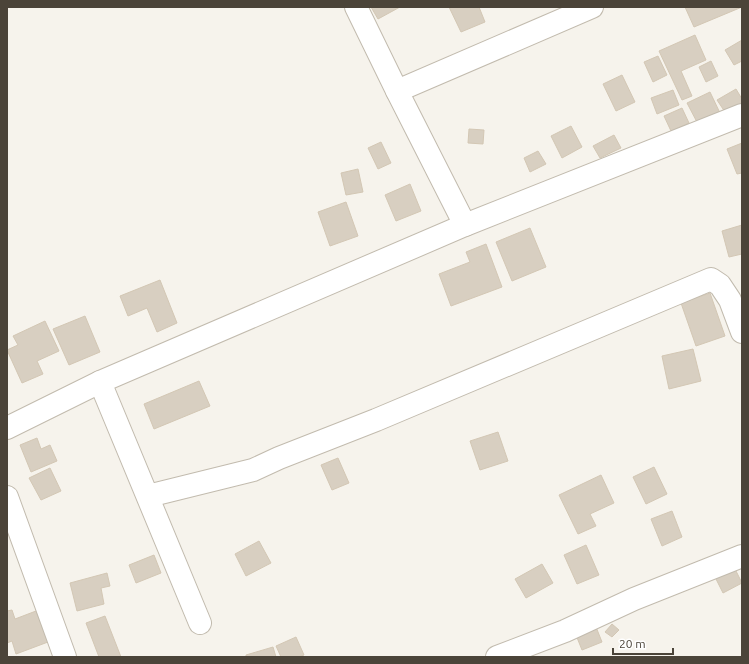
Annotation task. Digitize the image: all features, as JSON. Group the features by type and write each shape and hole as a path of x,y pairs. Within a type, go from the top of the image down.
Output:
{"street":[{"path":"356,7 465,225"},
{"path":"397,90 592,7"},
{"path":"7,428 100,382 465,225 742,115"},
{"path":"148,496 253,470 711,279 720,285 730,300 742,332"},
{"path":"100,382 200,623"},
{"path":"7,497 65,657"},
{"path":"497,657 565,631 634,599 742,556"}],"building":[{"path":"371,7 400,7 378,19"},
{"path":"449,7 479,7 485,22 461,32"},
{"path":"685,7 742,7 694,27"},
{"path":"695,35 706,60 681,71 692,96 682,100 659,51"},
{"path":"742,40 742,61 734,65 725,50"},
{"path":"658,56 667,75 653,82 644,62"},
{"path":"711,61 718,76 706,82 699,67"},
{"path":"622,75 635,102 616,111 603,84"},
{"path":"736,89 742,99 742,105 727,115 717,100"},
{"path":"673,90 679,105 657,114 651,98"},
{"path":"710,92 720,113 698,124 687,103"},
{"path":"682,108 689,123 671,131 664,116"},
{"path":"571,126 582,147 562,158 551,136"},
{"path":"469,129 484,130 483,144 468,143"},
{"path":"614,135 621,148 600,158 593,146"},
{"path":"381,142 391,163 378,169 368,148"},
{"path":"742,143 742,173 737,174 727,149"},
{"path":"538,151 546,164 530,172 524,158"},
{"path":"358,169 363,192 346,195 341,173"},
{"path":"410,184 421,211 396,221 385,195"},
{"path":"346,202 358,236 330,246 318,212"},
{"path":"742,225 742,254 729,257 722,231"},
{"path":"530,228 546,267 512,281 496,242"},
{"path":"486,244 502,287 451,306 439,274 470,262 466,252"},
{"path":"160,280 177,323 157,332 147,308 128,316 120,296"},
{"path":"710,293 725,336 696,346 681,303"},
{"path":"85,316 100,352 69,365 53,329"},
{"path":"45,321 59,351 37,361 43,374 22,383 7,350 18,345 13,336"},
{"path":"693,349 701,381 669,389 662,356"},
{"path":"199,381 210,406 154,429 144,404"},
{"path":"498,432 508,461 480,470 470,441"},
{"path":"37,438 41,449 50,445 57,461 31,472 20,445"},
{"path":"338,458 349,483 332,490 321,465"},
{"path":"654,467 667,494 646,504 633,477"},
{"path":"50,468 61,491 41,500 29,478"},
{"path":"601,475 614,503 590,514 596,526 578,534 559,495"},
{"path":"672,511 682,537 662,546 651,519"},
{"path":"259,541 271,563 246,576 235,554"},
{"path":"586,545 599,575 577,584 564,555"},
{"path":"154,555 161,573 136,583 129,565"},
{"path":"542,564 553,583 526,598 515,579"},
{"path":"734,567 742,583 723,593 715,577"},
{"path":"107,573 110,586 101,588 104,604 77,611 70,583"},
{"path":"12,610 15,619 36,611 48,642 16,654 12,641 7,643 7,611"},
{"path":"105,616 121,657 99,657 86,623"},
{"path":"612,624 619,630 612,637 605,632"},
{"path":"596,627 602,642 582,650 576,635"},
{"path":"296,637 304,655 299,657 281,657 276,646"},
{"path":"273,647 276,657 246,657 246,655"}]}
